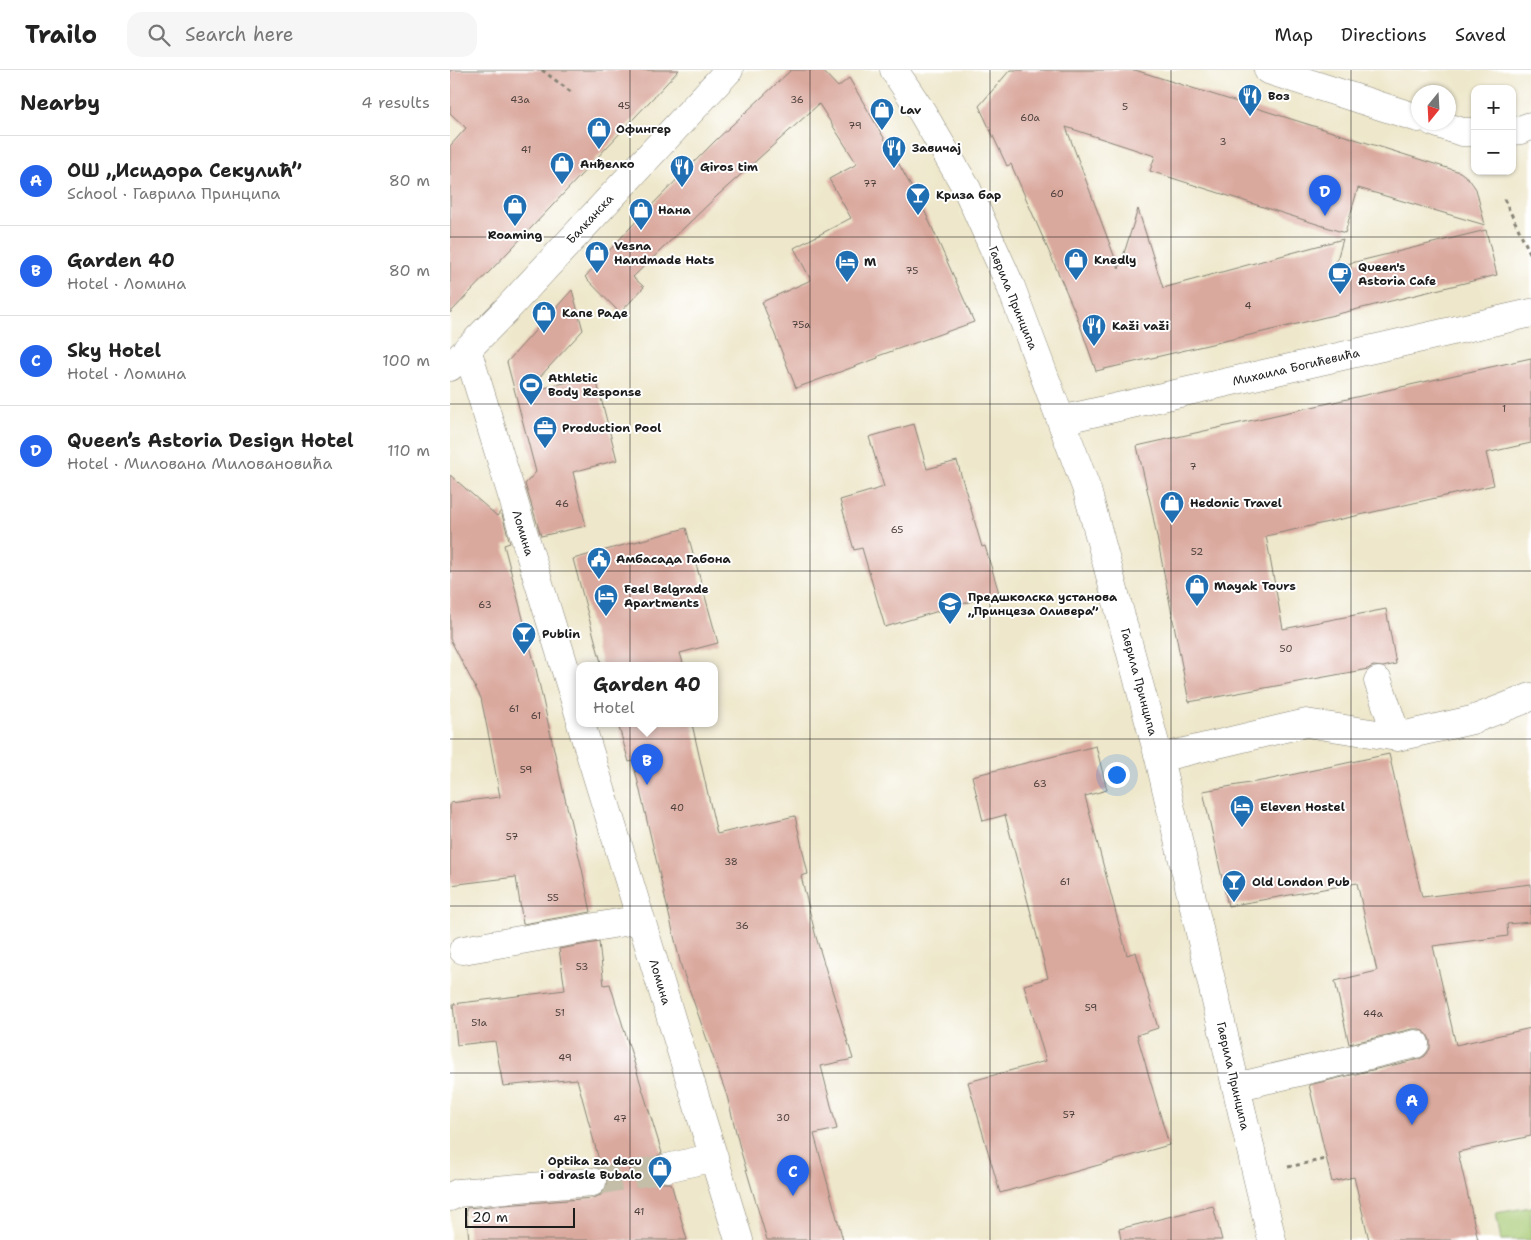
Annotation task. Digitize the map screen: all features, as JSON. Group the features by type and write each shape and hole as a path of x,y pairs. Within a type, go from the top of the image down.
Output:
{"street":[{"name":"Балканска","path":"459,358 507,309 729,70"},
{"name":"Гаврила Принципа","path":"894,70 922,112 967,188 1011,287 1087,490 1159,758 1272,1240"},
{"path":"1268,70 1411,116"},
{"path":"1516,130 1531,126"},
{"path":"1456,130 1471,132"},
{"name":"Михаила Богићевића","path":"1061,420 1531,313"},
{"name":"Ломина","path":"459,358 576,705"},
{"path":"1378,681 1397,737"},
{"path":"1159,758 1306,723 1397,737 1472,720 1531,697"},
{"name":"Ломина","path":"583,727 739,1240"},
{"path":"462,950 641,919"},
{"path":"1236,1087 1415,1044"},
{"path":"666,1168 714,1157"},
{"path":"450,1197 458,1193 592,1182"}],"path":[{"path":"542,70 571,92"},
{"path":"1504,200 1531,255"},
{"path":"1285,1167 1326,1159"}],"green space":[{"path":"1531,1207 1531,1240 1501,1240 1496,1213"}],"building":[{"path":"450,70 679,70 450,313 450,146 466,128 450,113"},
{"path":"791,70 822,70 838,87 849,78 926,214 974,322 796,388 762,302 811,280 794,248 851,218 829,179 857,164 819,104 717,196 633,277 644,287 620,313 585,277 641,216 715,141"},
{"path":"1010,70 1135,70 1460,172 1469,179 1476,189 1485,225 1358,188 1345,233 1150,171 1155,156 1066,127 1119,269 1138,209 1163,288 1343,239 1335,267 1486,230 1497,275 1096,371 1076,314 1011,164 1007,166 979,106"},
{"path":"572,290 583,330 525,393 595,375 617,460 573,472 586,526 541,536 525,484 536,472 507,362"},
{"path":"1531,358 1531,443 1486,453 1494,485 1266,536 1283,629 1386,609 1396,664 1383,667 1373,666 1368,669 1189,702 1151,506 1137,446"},
{"path":"914,424 927,469 957,461 982,547 985,546 999,593 885,627 862,548 854,550 840,500 884,487 869,437"},
{"path":"450,475 497,516 501,511 510,543 504,545 536,669 591,912 523,924 516,877 450,885 450,803 500,797 481,698 450,639"},
{"path":"686,528 718,643 680,653 683,662 601,662 573,559"},
{"path":"619,727 693,727 717,834 795,816 808,874 801,876 816,937 853,1059 821,1066 837,1129 814,1134 843,1240 767,1240 727,1096 681,966 633,761 629,762"},
{"path":"1096,746 1107,790 1085,796 1127,955 1136,952 1158,1028 1137,1035 1169,1145 1000,1193 968,1082 1046,1061 1024,985 1048,978 1005,815 983,821 972,776"},
{"path":"1389,754 1422,897 1531,884 1531,922 1507,924 1508,936 1433,946 1456,1045 1531,1028 1531,1136 1458,1152 1478,1240 1369,1240 1354,1177 1332,1182 1309,1085 1419,1059 1425,1056 1430,1049 1430,1040 1427,1034 1420,1029 1412,1029 1349,1044 1335,981 1377,971 1357,883 1228,906 1203,791 1267,780"},
{"path":"599,942 604,985 610,984 662,1153 652,1163 652,1172 656,1179 662,1183 671,1183 687,1240 469,1240 466,1208 593,1198 601,1195 606,1189 608,1181 602,1171 577,1079 503,1086 495,1041 457,1045 453,1004 565,990 559,949"},
{"path":"1213,1206 1222,1240 1121,1240 1119,1229"}],"tunnel":[{"path":"592,1182 667,1168"}],"place":[{"name":"Воз","path":"1250,117"},
{"name":"Lav","path":"882,131"},
{"name":"Офингер","path":"599,150"},
{"name":"Завичај","path":"894,169"},
{"name":"Анђелко","path":"562,185"},
{"name":"Giros tim","path":"682,188"},
{"name":"Криза бар","path":"918,216"},
{"name":"Queen’s Astoria Design Hotel","path":"1325,216"},
{"name":"Roaming","path":"515,227"},
{"name":"Нана","path":"641,231"},
{"name":"Vesna Handmade Hats","path":"597,274"},
{"name":"Knedly","path":"1076,281"},
{"name":"M","path":"847,283"},
{"name":"Queen's Astoria Cafe","path":"1340,295"},
{"name":"Капе Раде","path":"544,334"},
{"name":"Kaži važi","path":"1094,347"},
{"name":"Athletic Body Response","path":"531,406"},
{"name":"Production Pool","path":"545,449"},
{"name":"Hedonic Travel","path":"1172,524"},
{"name":"Амбасада Габона","path":"599,580"},
{"name":"Mayak Tours","path":"1197,607"},
{"name":"Feel Belgrade Apartments","path":"606,617"},
{"name":"Предшколска установа „Принцеза Оливера”","path":"950,625"},
{"name":"Publin","path":"524,655"},
{"name":"Garden 40","path":"647,785"},
{"name":"Eleven Hostel","path":"1242,828"},
{"name":"Old London Pub","path":"1234,903"},
{"name":"ОШ „Исидора Секулић”","path":"1412,1125"},
{"name":"Optika za decu i odrasle Bubalo","path":"660,1189"},
{"name":"Sky Hotel","path":"793,1196"}]}
